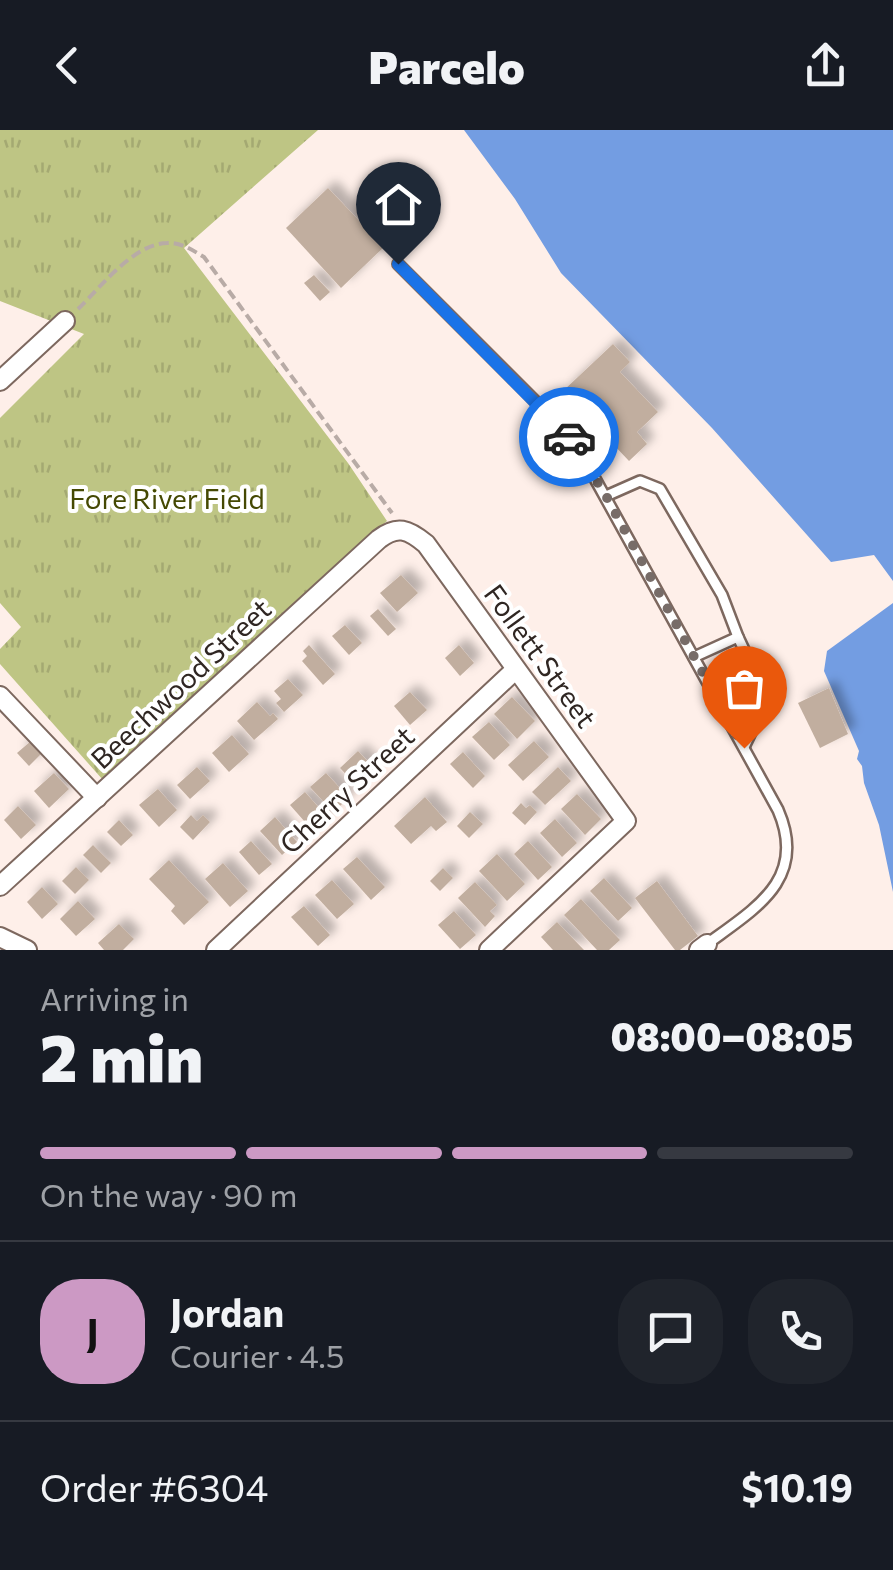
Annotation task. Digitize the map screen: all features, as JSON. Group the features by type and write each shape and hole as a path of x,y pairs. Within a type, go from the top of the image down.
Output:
{"street":[{"path":"0,381 65,321"},
{"name":"Follett Street","path":"403,529 426,544 626,821 489,950"},
{"name":"Beechwood Street","path":"0,886 379,539 390,530 403,529"},
{"name":"Cherry Street","path":"216,950 515,670"},
{"path":"0,696 98,798"},
{"path":"0,936 27,950"}],"lane":[{"path":"398,264 578,448 788,831 789,851 773,889 756,908 703,947"},
{"path":"606,496 640,481 660,490 722,595 768,699 744,748"},
{"path":"694,657 738,637"}],"path":[{"path":"65,321 146,248 165,242 182,245 204,257 403,529"},
{"path":"578,411 598,429 586,440 582,436 590,428 576,414 578,411"}],"green space":[{"name":"Fore River Field","path":"0,130 318,130 184,248 348,463 387,521 103,780 0,664 0,649 21,627 0,603 0,418 84,334 0,301"}],"water":[{"path":"464,130 893,130 893,581 874,555 831,562 712,428 561,273 515,199"},
{"path":"893,603 893,892 879,825 857,759 859,751 824,671 827,651"}],"building":[{"path":"328,188 384,247 341,288 286,228"},
{"path":"314,275 330,292 320,301 304,283"},
{"path":"613,344 630,362 620,372 658,412 637,432 647,444 629,461 563,391"},
{"path":"401,575 418,593 397,612 380,593"},
{"path":"378,609 396,629 388,636 370,616"},
{"path":"345,625 362,643 349,655 332,636"},
{"path":"309,645 335,674 323,685 302,661 307,656 303,651"},
{"path":"459,645 474,663 460,676 445,658"},
{"path":"288,679 303,695 284,712 276,703 281,699 274,691"},
{"path":"829,688 848,734 820,748 798,703"},
{"path":"410,692 427,710 410,725 394,706"},
{"path":"512,697 535,721 517,739 494,714"},
{"path":"257,702 278,719 254,740 237,721"},
{"path":"489,722 510,745 494,760 472,737"},
{"path":"232,735 249,754 229,772 212,753"},
{"path":"31,741 42,753 29,766 17,753"},
{"path":"534,741 549,757 523,781 508,765"},
{"path":"358,751 374,768 356,785 340,768"},
{"path":"463,752 485,776 473,788 450,764"},
{"path":"197,767 210,781 190,799 177,785"},
{"path":"558,767 571,781 545,805 532,792"},
{"path":"54,773 69,789 49,808 34,791"},
{"path":"326,773 349,798 333,812 310,787"},
{"path":"158,789 177,810 159,827 139,805"},
{"path":"305,792 327,817 312,830 290,805"},
{"path":"577,794 601,819 585,835 561,809"},
{"path":"425,797 447,822 436,831 431,826 411,844 394,826"},
{"path":"521,803 537,812 525,825 512,813"},
{"path":"18,806 36,825 21,839 4,820"},
{"path":"470,812 483,824 469,838 457,826"},
{"path":"191,815 197,821 203,815 210,822 193,840 180,827"},
{"path":"275,817 297,842 282,855 260,831"},
{"path":"555,819 577,843 562,857 540,833"},
{"path":"119,820 133,835 121,846 107,832"},
{"path":"251,841 272,864 259,875 239,852"},
{"path":"528,841 552,867 538,880 514,854"},
{"path":"93,845 111,863 101,873 83,855"},
{"path":"497,854 525,884 507,901 479,871"},
{"path":"357,857 385,887 371,900 343,869"},
{"path":"169,860 209,902 184,925 171,911 175,906 149,879"},
{"path":"223,863 248,891 230,907 205,879"},
{"path":"76,867 89,880 75,894 62,881"},
{"path":"443,868 453,878 440,891 430,881"},
{"path":"604,878 632,908 618,921 590,891"},
{"path":"332,880 354,904 337,919 315,895"},
{"path":"657,881 698,936 680,950 675,950 635,898"},
{"path":"475,882 497,905 490,911 495,916 485,927 458,898"},
{"path":"42,887 58,904 42,919 27,902"},
{"path":"581,899 620,940 609,950 597,950 564,915"},
{"path":"78,901 95,919 76,936 60,919"},
{"path":"304,906 330,935 318,946 291,917"},
{"path":"454,911 476,935 460,949 438,925"},
{"path":"557,922 584,950 553,950 541,937"},
{"path":"119,924 134,939 123,950 104,950 98,943"}],"way so far":[{"path":"569,437 606,496 744,748"}],"route":[{"path":"398,264 569,437"}]}
